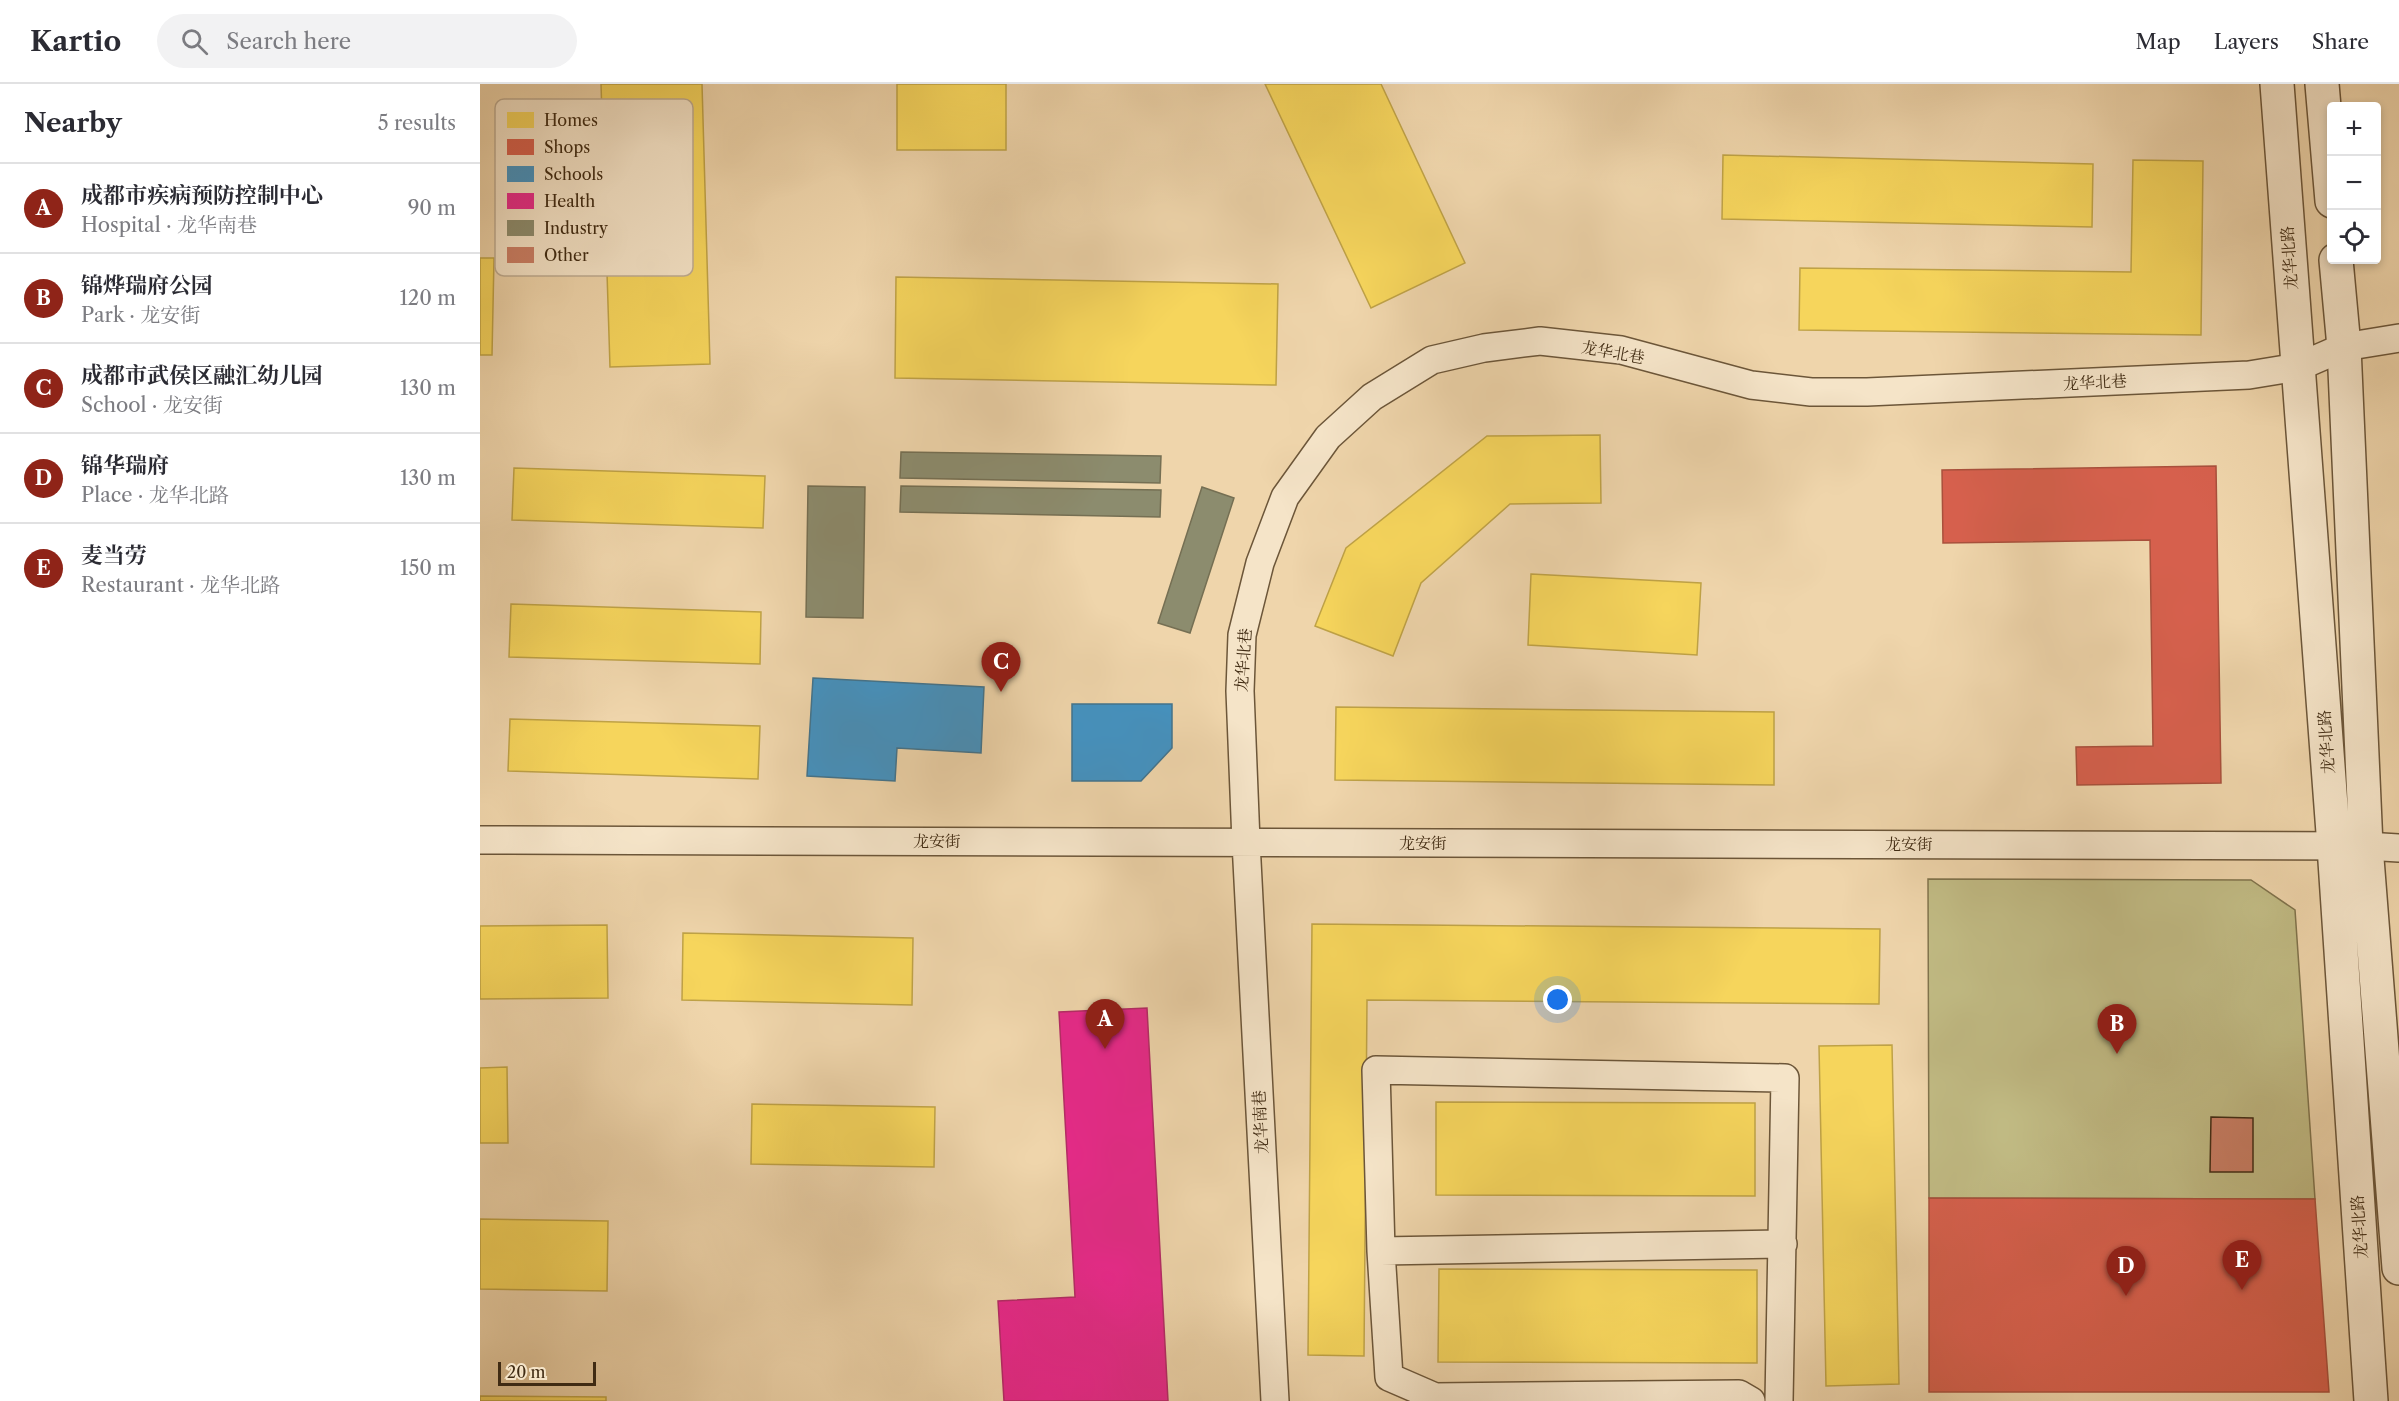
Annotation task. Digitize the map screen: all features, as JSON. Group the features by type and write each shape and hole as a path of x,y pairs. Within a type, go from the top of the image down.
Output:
{"street":[{"name":"龙华北路","path":"2277,84 2298,367 2399,1268"},
{"path":"2322,84 2328,156"},
{"name":"龙华北路","path":"2336,264 2344,347 2350,846 2371,1401"},
{"name":"龙华北巷","path":"1246,842 1240,691 1242,635 1264,552 1286,497 1328,437 1372,397 1432,360 1484,348 1540,341 1621,350 1751,385 1811,392 1879,392 2249,375 2298,367 2344,347 2399,338"},
{"name":"龙安街","path":"480,840 2399,848"},
{"name":"龙华南巷","path":"1246,842 1275,1401"},
{"path":"1751,1401 1739,1394 1432,1399 1389,1377 1381,1251 1376,1070 1785,1078 1779,1401"},
{"path":"1381,1251 1783,1244"}],"shaded area":[{"path":"1928,879 2251,880 2295,910 2315,1199 1929,1198"}],"building: Homes":[{"path":"601,84 702,84 710,364 610,367 607,276 693,276 693,99 601,99"},
{"path":"897,84 1006,84 1006,150 897,150"},
{"path":"1265,84 1381,84 1465,263 1371,308"},
{"path":"1723,155 2093,164 2092,227 1722,219"},
{"path":"2133,160 2203,161 2201,335 1799,330 1800,268 2131,272"},
{"path":"480,258 494,258 492,355 480,355"},
{"path":"896,277 1278,284 1276,385 895,378"},
{"path":"1600,435 1601,503 1510,504 1421,583 1393,656 1315,626 1346,548 1487,436"},
{"path":"514,468 765,476 763,528 512,520"},
{"path":"1531,574 1701,583 1697,655 1528,645"},
{"path":"511,604 761,612 760,664 509,657"},
{"path":"1336,707 1774,712 1774,785 1335,780"},
{"path":"510,719 760,726 758,779 508,771"},
{"path":"1312,924 1880,929 1879,1004 1367,1000 1364,1356 1308,1355"},
{"path":"607,925 608,998 480,999 480,926"},
{"path":"683,933 913,938 912,1005 682,1000"},
{"path":"1892,1045 1899,1384 1826,1386 1819,1046"},
{"path":"507,1067 508,1143 480,1143 480,1068"},
{"path":"1436,1102 1755,1103 1755,1196 1436,1195"},
{"path":"752,1104 935,1107 934,1167 751,1164"},
{"path":"480,1219 608,1221 607,1291 480,1289"},
{"path":"1995,1257 2248,1261 2246,1377 1993,1374"},
{"path":"1439,1269 1757,1270 1757,1363 1438,1362"},
{"path":"480,1396 606,1397 606,1401 480,1401"}],"building: Shops":[{"path":"2216,466 2221,783 2077,785 2076,747 2153,746 2150,540 1943,543 1942,470"},
{"path":"1929,1198 2315,1199 2329,1392 1929,1392"}],"building: Schools":[{"path":"813,678 984,687 981,753 897,748 895,781 807,776"},
{"path":"1072,704 1172,704 1172,748 1141,781 1072,781"}],"building: Health":[{"path":"1147,1008 1168,1401 1004,1401 998,1301 1075,1297 1059,1012"}],"building: Industry":[{"path":"901,452 1161,456 1160,483 900,478"},
{"path":"808,486 865,487 863,618 806,617"},
{"path":"901,486 1161,490 1160,517 900,512"},
{"path":"1202,487 1234,498 1190,633 1158,623"}],"building: Other":[{"path":"2211,1117 2253,1118 2253,1172 2210,1172"}],"place":[{"name":"成都市武侯区融汇幼儿园","path":"1001,692"},
{"name":"成都市疾病预防控制中心","path":"1105,1049"},
{"name":"锦烨瑞府公园","path":"2117,1054"},
{"name":"麦当劳","path":"2242,1290"},
{"name":"锦华瑞府","path":"2126,1296"}]}
